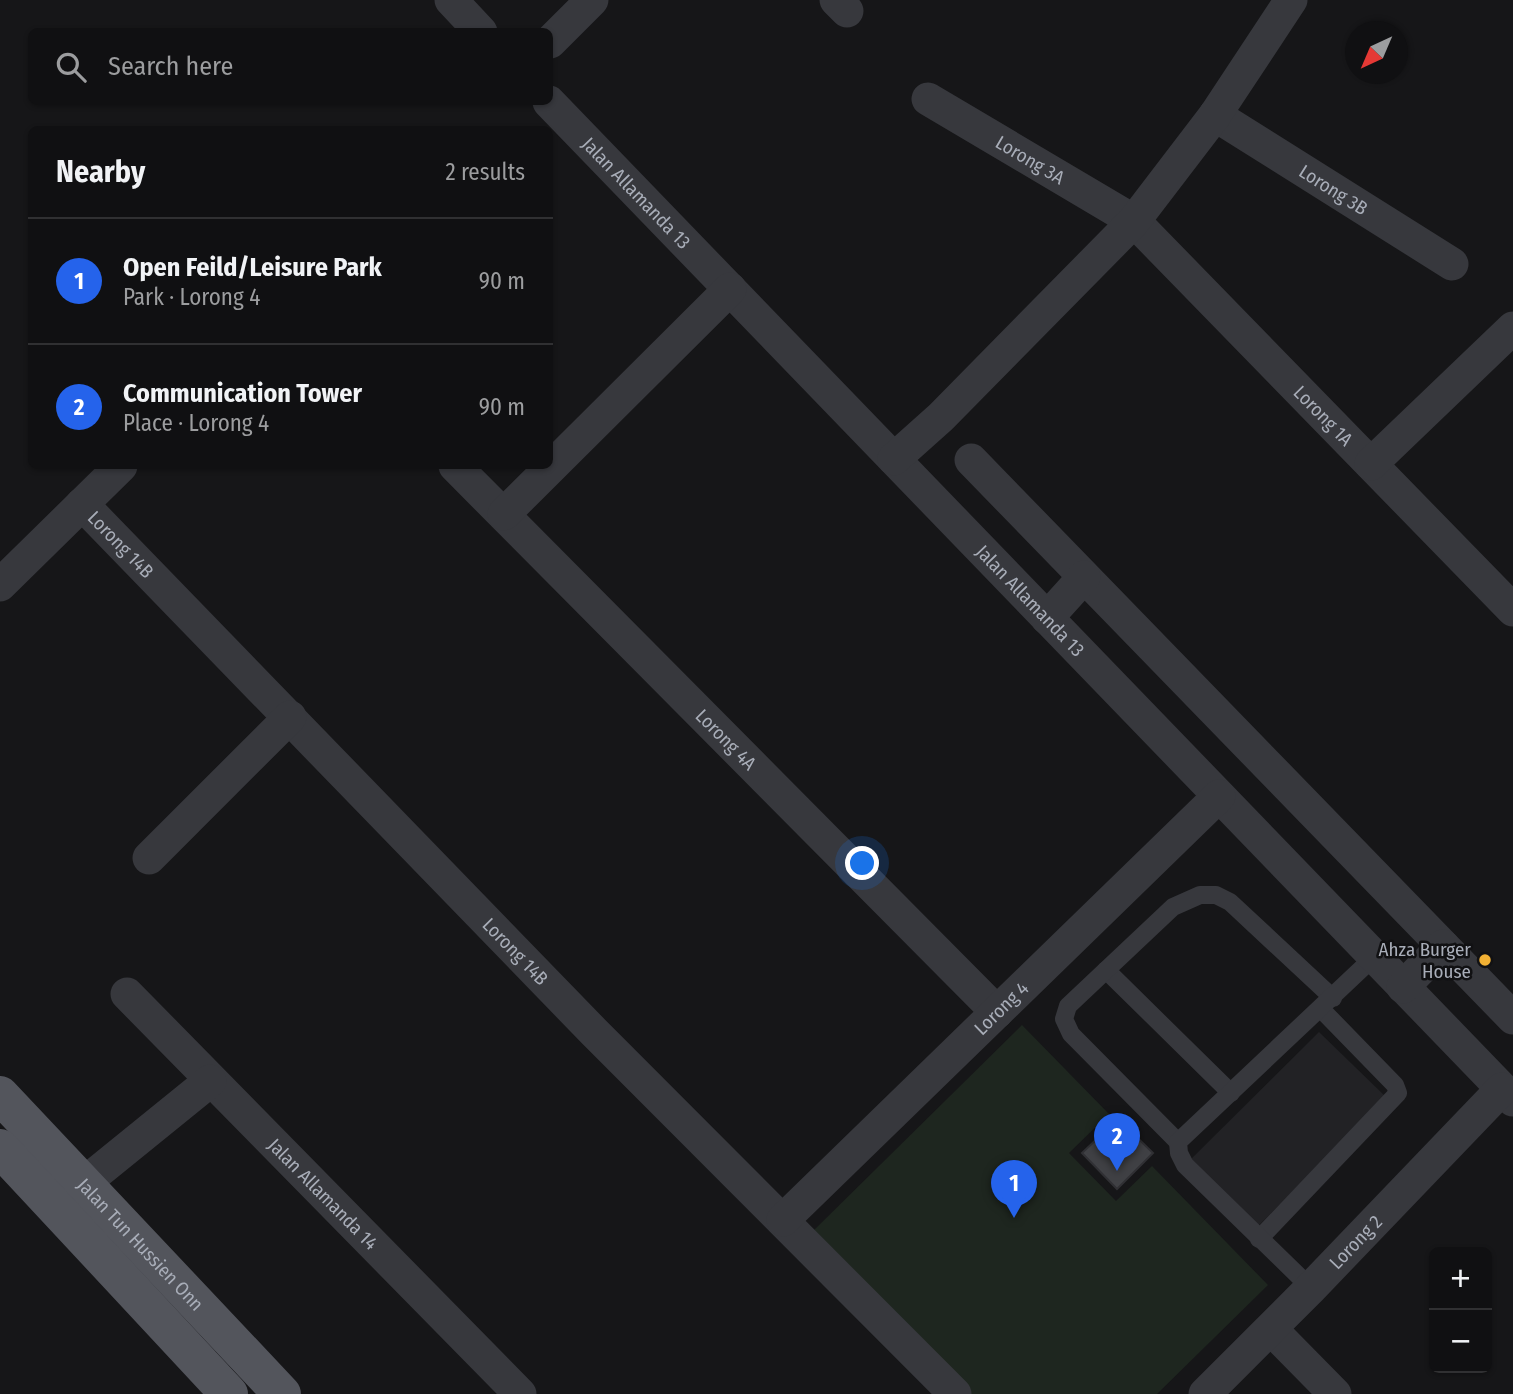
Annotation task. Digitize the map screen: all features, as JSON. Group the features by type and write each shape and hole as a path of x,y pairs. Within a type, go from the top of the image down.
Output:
{"main road":[{"name":"Jalan Tun Hussien Onn","path":"0,1095 282,1394"},
{"name":"Jalan Tun Hussien Onn","path":"3,1155 229,1394"}],"street":[{"path":"451,0 477,28"},
{"path":"553,39 592,0"},
{"path":"894,459 941,417 1134,221 1215,115 1291,0"},
{"name":"Lorong 3A","path":"928,99 1134,221"},
{"name":"Jalan Allamanda 13","path":"552,105 1508,1095"},
{"name":"Lorong 3B","path":"1215,115 1452,264"},
{"name":"Lorong 1A","path":"1134,221 1513,610"},
{"path":"553,465 730,289"},
{"path":"1371,464 1513,328"},
{"path":"971,460 1513,1018"},
{"path":"0,585 118,469"},
{"name":"Lorong 4A","path":"458,469 997,1012"},
{"path":"504,514 549,469"},
{"name":"Lorong 14B","path":"82,504 593,1031 783,1220 950,1393"},
{"path":"1047,618 1084,577"},
{"path":"149,858 290,717"},
{"name":"Lorong 4","path":"783,1220 1219,796"},
{"path":"1404,987 1443,946"},
{"name":"Jalan Allamanda 14","path":"127,994 520,1394"},
{"path":"83,1184 210,1081"},
{"name":"Lorong 2","path":"1205,1394 1508,1095"},
{"path":"1271,1329 1335,1394"}],"lane":[{"path":"1259,1239 1398,1093 1395,1085 1326,1004 1230,902 1216,895 1200,895 1173,907 1068,1006 1064,1019 1070,1034 1178,1142 1179,1153 1185,1165 1259,1239 1311,1288"},
{"path":"1178,1142 1374,957"},
{"path":"1106,970 1231,1093"}],"shaded area":[{"path":"1022,1025 1109,1114 1069,1153 1116,1201 1152,1166 1268,1285 1157,1394 967,1394 809,1235"},
{"path":"1319,1032 1387,1098 1251,1233 1184,1166"}],"building":[{"path":"1118,1119 1153,1153 1117,1189 1082,1153"}],"place":[{"name":"Ahza Burger House","path":"1485,960"},
{"name":"Communication Tower","path":"1117,1171"},
{"name":"Open Feild/Leisure Park","path":"1014,1218"}]}
